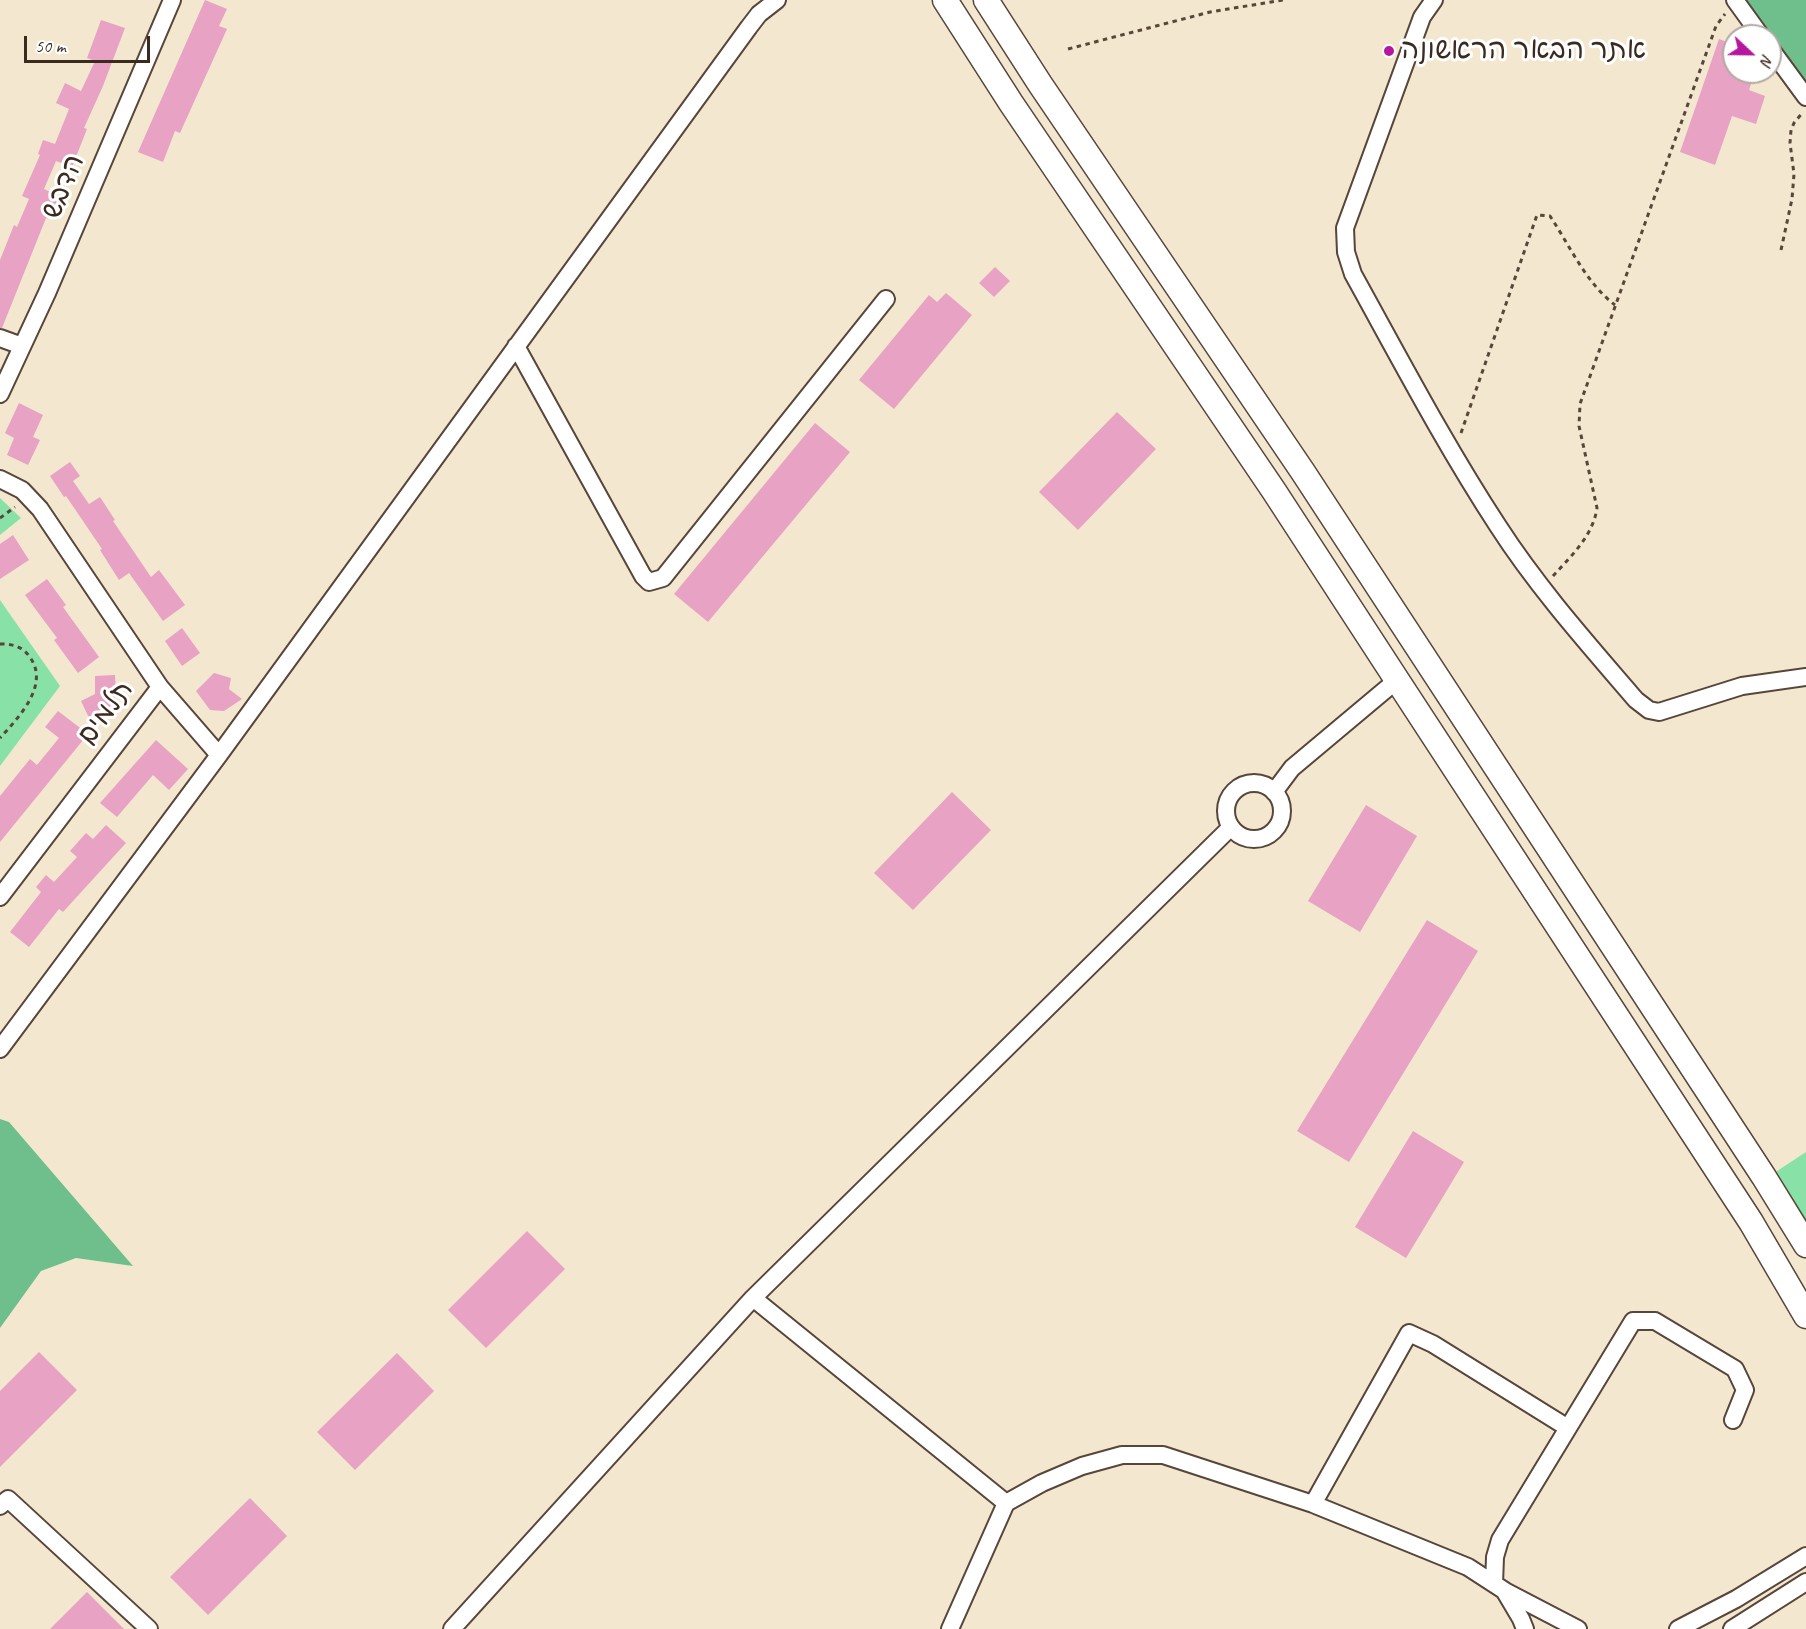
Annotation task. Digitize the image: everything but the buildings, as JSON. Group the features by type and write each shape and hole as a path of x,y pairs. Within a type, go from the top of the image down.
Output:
{"highway":[{"path":"945,0 1011,103 1274,491 1741,1205 1806,1316"},
{"path":"986,0 1040,84 1303,472 1764,1177 1806,1245"}],"street":[{"name":"הדבש","path":"0,394 84,208 172,0"},
{"path":"0,1049 219,755 749,27 759,14 777,0"},
{"path":"1434,0 1422,17 1345,228 1346,252 1353,274 1454,455 1499,528 1542,588 1636,700 1649,710 1659,712 1742,686 1806,677"},
{"path":"1735,1 1752,24"},
{"path":"1782,64 1806,97"},
{"path":"516,346 643,576 649,582 663,578 886,299"},
{"path":"0,338 22,346"},
{"name":"תלמים","path":"0,478 22,490 40,509 160,687 0,897"},
{"path":"1274,792 1292,768 1397,680"},
{"path":"160,687 219,755"},
{"path":"1258,783 1274,792 1279,800 1281,818 1278,826 1272,832 1255,839 1246,838 1231,827 1226,810 1233,793 1240,787 1258,783"},
{"path":"452,1629 753,1298 1231,827"},
{"path":"753,1298 1006,1503"},
{"path":"1525,1629 1521,1619 1499,1588 1495,1557 1500,1540 1633,1321 1655,1321 1735,1369 1745,1390 1733,1420"},
{"path":"1313,1504 1409,1333 1433,1344 1568,1428"},
{"path":"950,1629 1006,1503 1042,1483 1082,1466 1122,1455 1163,1455 1313,1504 1468,1567 1499,1588 1578,1629"},
{"path":"0,1506 8,1499 149,1629"},
{"path":"1678,1629 1736,1599 1806,1556"},
{"path":"1772,1577 1783,1597"},
{"path":"1732,1629 1806,1582"}],"path":[{"path":"1068,49 1209,12 1283,0"},
{"path":"1542,588 1579,548 1595,520 1597,508 1579,426 1580,404 1716,26 1735,1"},
{"path":"1781,250 1792,199 1791,130 1806,108"},
{"path":"1454,455 1537,215 1550,216 1603,296 1615,304"},
{"path":"0,645 12,644 27,653 36,665 37,682 29,701 0,738"}],"green space":[{"path":"1746,0 1806,0 1806,82 1782,49 1782,24 1764,24"},
{"path":"0,498 21,518 0,535"},
{"path":"0,600 60,686 0,766"},
{"path":"0,1119 9,1122 133,1266 76,1258 41,1271 0,1328"},
{"path":"1806,1152 1806,1226 1774,1173"}],"place":[{"name":"אתר הבאר הראשונה","path":"1389,51"}]}
